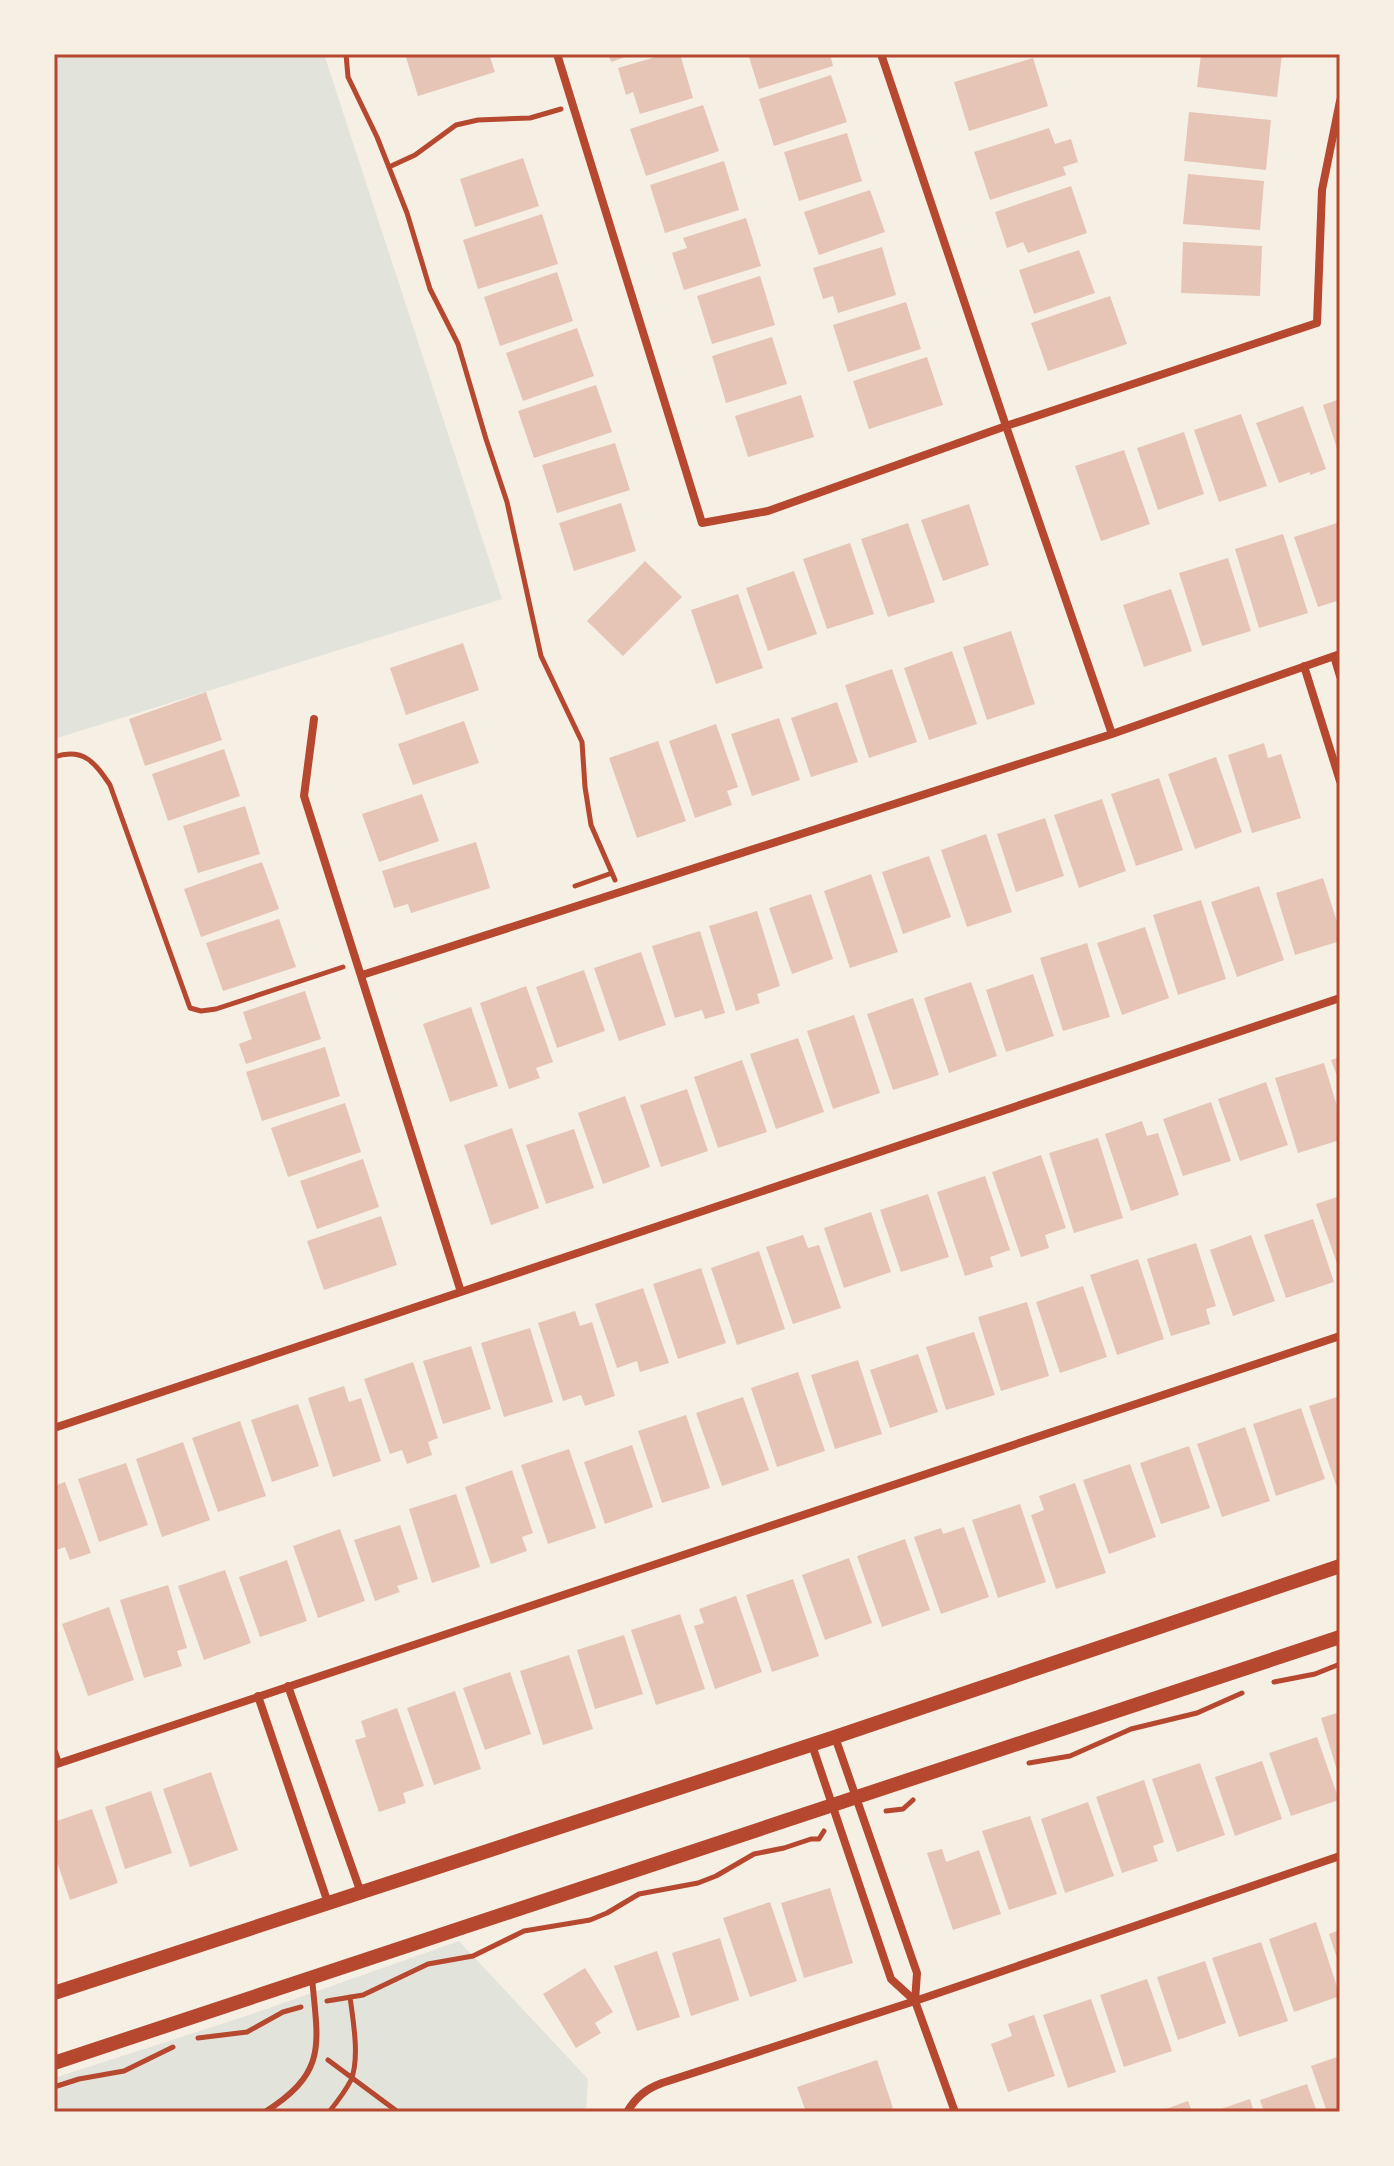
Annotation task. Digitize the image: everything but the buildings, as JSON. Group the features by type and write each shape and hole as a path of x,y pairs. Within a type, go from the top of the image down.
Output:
{"street":[{"path":"557,54 702,523 768,511 1006,426 1317,323 1322,190 1340,101"},
{"path":"881,54 1112,734"},
{"path":"362,975 1112,734 1337,655 1340,676"},
{"path":"1304,666 1340,781"},
{"path":"314,719 304,796 461,1292"},
{"path":"54,1428 1340,998"},
{"path":"54,1752 56,1764 1340,1336"},
{"path":"54,1993 812,1745 1340,1566"},
{"path":"54,2063 1340,1637"},
{"path":"288,1686 361,1893"},
{"path":"258,1696 328,1903"},
{"path":"835,1737 917,1973 915,2001 955,2112"},
{"path":"812,1745 891,1979 915,2001"},
{"path":"627,2112 636,2098 648,2088 1340,1856"}],"lane":[{"path":"265,2112 293,2092 314,2062 312,1977"}],"path":[{"path":"346,54 348,77 377,137 407,213 430,289 458,344 507,502 541,656 582,742 591,825 620,892"},
{"path":"389,167 415,155 456,125 478,120 530,118 573,106"},
{"path":"54,757 83,755 97,766 110,785 190,1008 201,1011 216,1009 358,963"},
{"path":"567,889 612,873"},
{"path":"1261,1684 1315,1674 1340,1664"},
{"path":"1027,1763 1070,1756 1131,1729 1197,1713 1248,1690"},
{"path":"863,1818 892,1809 903,1809 912,1801 923,1798"},
{"path":"193,2039 247,2032 283,2012 363,1995 428,1964 473,1956 524,1931 590,1920 639,1894 698,1883 754,1854 819,1839 825,1830 839,1826"},
{"path":"329,2112 352,2078 355,2033 350,1997"},
{"path":"54,2087 124,2071 184,2041"},
{"path":"315,2050 398,2112"}],"shaded area":[{"path":"64,54 324,54 502,599 54,739 54,57"},
{"path":"459,1941 588,2079 586,2112 54,2112 54,2078 249,2015"}]}
